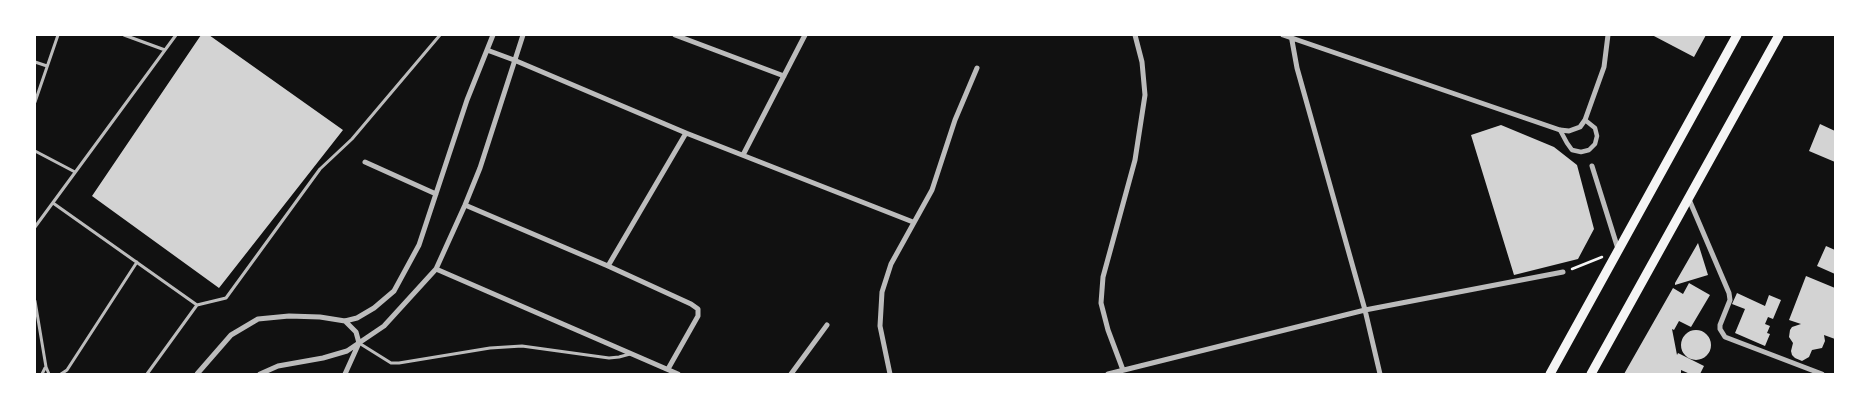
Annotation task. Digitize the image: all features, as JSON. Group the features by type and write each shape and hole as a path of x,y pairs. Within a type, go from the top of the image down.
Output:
{"main road":[{"path":"1550,374 1737,35"},
{"path":"1591,374 1779,35"}],"street":[{"path":"197,374 231,335 258,319 289,316 320,317 345,321 357,318 374,308 394,291 419,245 464,108 493,35"},
{"path":"260,374 278,366 323,358 347,351 384,326 436,269 466,205 480,168 523,35"},
{"path":"675,35 784,76"},
{"path":"743,155 805,35"},
{"path":"1123,370 1108,330 1101,303 1103,277 1135,160 1145,95 1142,62 1135,35"},
{"path":"1283,35 1560,130 1575,130 1585,120 1604,67 1608,35"},
{"path":"1290,36 1297,68 1365,310 1380,374"},
{"path":"487,50 686,133 913,222"},
{"path":"890,374 880,326 882,292 891,264 932,190 955,120 977,68"},
{"path":"1560,130 1566,143 1572,150 1581,152 1589,150 1597,136 1595,128 1585,120"},
{"path":"608,266 686,133"},
{"path":"365,162 436,194"},
{"path":"1592,166 1618,251"},
{"path":"1688,197 1729,293 1730,300 1720,325 1725,337 1822,374"},
{"path":"466,205 608,266 698,309 698,316 668,369"},
{"path":"436,269 678,374"},
{"path":"1108,374 1365,310 1563,272"},
{"path":"345,321 356,332 359,343 345,374"},
{"path":"791,374 827,324"}],"lane":[{"path":"35,102 58,35"},
{"path":"124,35 165,50"},
{"path":"35,227 176,35"},
{"path":"147,374 198,305 226,298 320,169 352,139 440,35"},
{"path":"35,62 47,66"},
{"path":"35,151 75,172"},
{"path":"53,203 198,305"},
{"path":"61,374 67,370 137,262"},
{"path":"35,301 46,367 49,374"},
{"path":"359,343 391,363 498,347 522,346 609,358 631,353"},
{"path":"42,374 46,367"}],"path":[{"path":"1563,272 1618,251"}],"building":[{"path":"201,35 209,35 343,130 219,288 92,196"},
{"path":"1652,35 1706,35 1694,57"},
{"path":"1820,124 1835,131 1835,162 1809,151"},
{"path":"1501,125 1554,147 1577,165 1594,229 1578,259 1514,275 1471,135"},
{"path":"1698,243 1708,275 1675,285 1675,283"},
{"path":"1826,246 1835,250 1835,274 1817,266"},
{"path":"1806,276 1835,288 1835,339 1824,335 1825,341 1822,348 1812,350 1809,357 1802,361 1792,355 1793,343 1789,337 1792,327 1801,324 1789,320"},
{"path":"1689,283 1710,295 1691,327 1679,321 1674,330 1672,329 1677,355 1678,353 1704,366 1700,374 1690,374 1681,370 1681,374 1624,374 1673,288 1683,294"},
{"path":"1737,293 1765,306 1769,295 1781,300 1773,319 1768,317 1765,324 1770,326 1767,333 1770,334 1765,346 1735,333 1745,309 1732,304"},
{"path":"1696,330 1707,334 1711,345 1707,356 1696,360 1685,356 1681,345 1685,334"}]}
